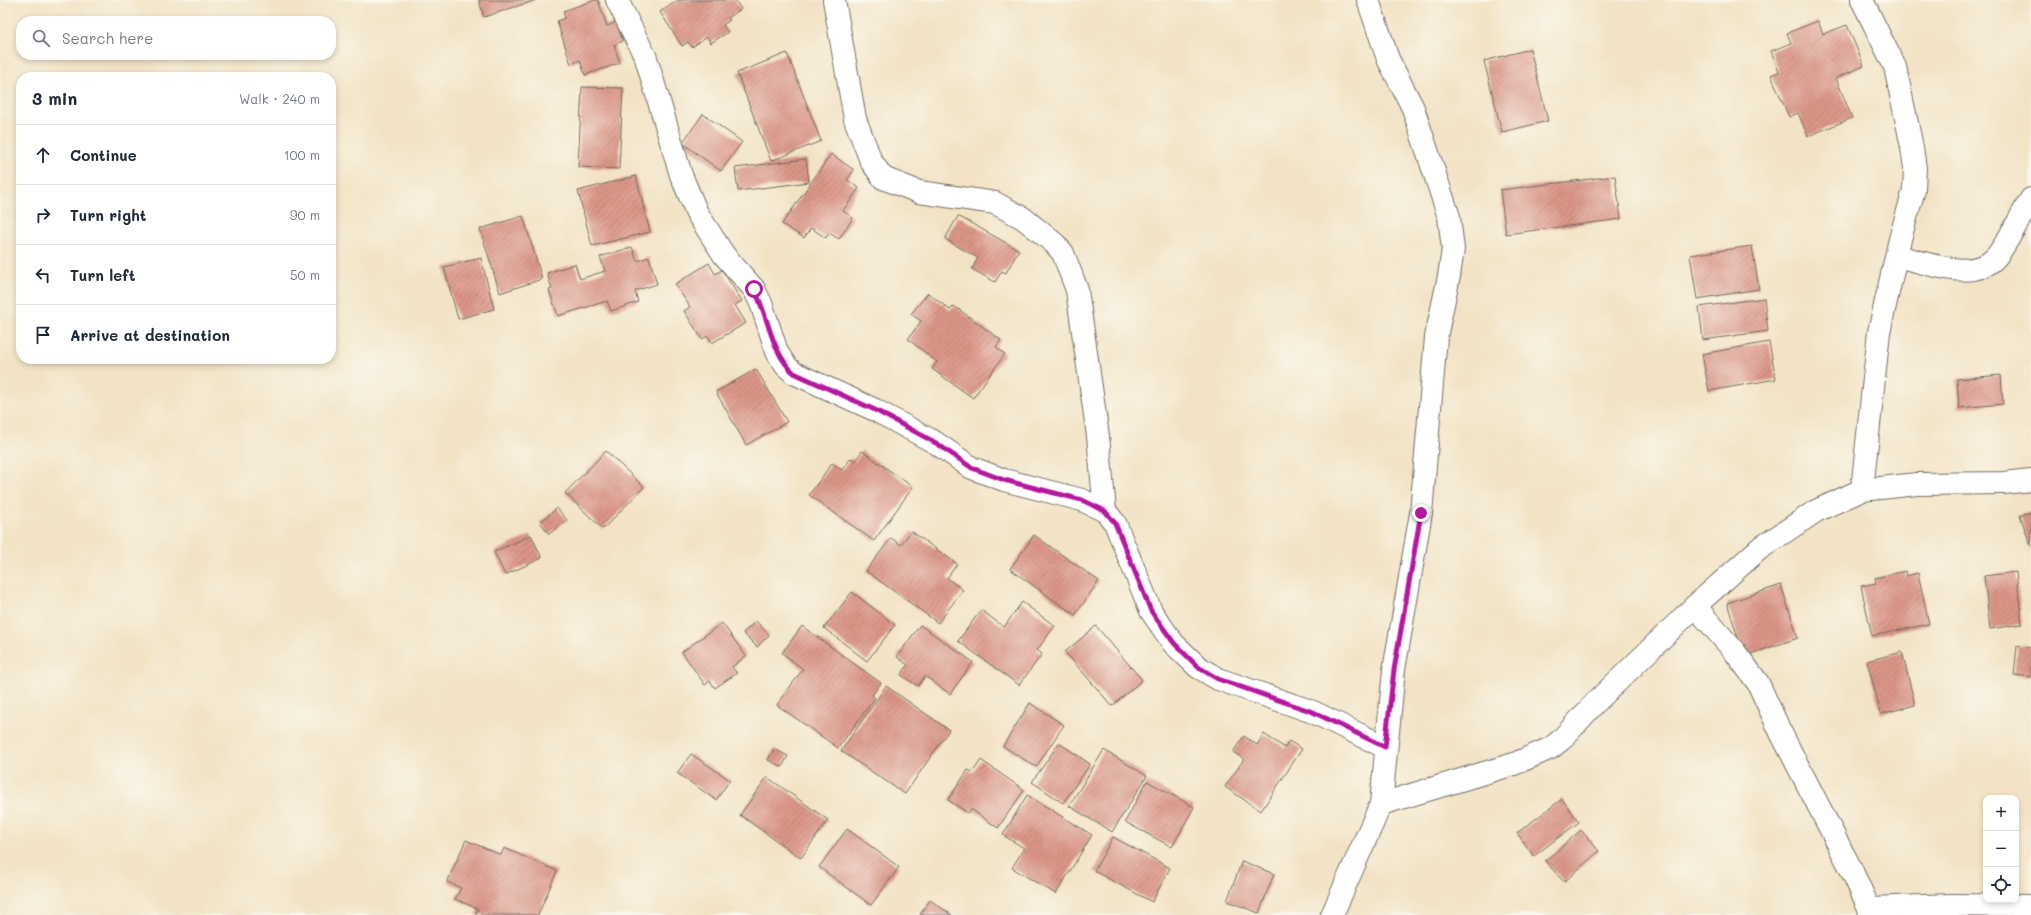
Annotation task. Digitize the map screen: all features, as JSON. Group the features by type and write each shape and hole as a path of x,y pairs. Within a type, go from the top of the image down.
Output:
{"street":[{"path":"617,0 646,58 681,175 697,213 724,255 754,289 761,302 777,352 786,366 794,373 875,410 936,443 972,468 1004,480 1082,500 1105,511 1115,523 1151,611 1174,643 1198,667 1218,679 1313,712 1385,747"},
{"path":"834,0 855,119 870,161 883,178 919,192 995,203 1023,218 1054,243 1063,253 1077,290 1098,436 1105,511"},
{"path":"1332,915 1381,804 1385,747 1394,670 1421,513 1436,337 1449,276 1452,249 1449,217 1413,108 1388,59 1368,0"},
{"path":"1862,0 1894,67 1914,161 1914,190 1879,332 1862,490"},
{"path":"1897,256 1960,271 1973,270 1995,258 2031,199"},
{"path":"1381,804 1514,764 1551,748 1695,606 1759,549 1816,511 1862,490 1917,484 2004,483 2031,480"},
{"path":"1695,606 1735,652 1758,683 1870,911 1952,905 2031,906"}],"building":[{"path":"479,0 536,0 484,17"},
{"path":"598,0 607,26 616,22 623,41 614,45 620,63 585,75 580,60 571,64 557,21 565,18 563,11"},
{"path":"678,0 735,0 741,9 728,18 730,20 723,25 728,32 711,43 707,37 692,47 688,42 682,46 660,12"},
{"path":"1818,21 1823,34 1847,25 1864,66 1836,78 1852,118 1808,136 1798,113 1789,117 1771,75 1779,72 1771,51 1791,43 1787,33"},
{"path":"1530,49 1548,121 1502,132 1484,61"},
{"path":"787,53 821,141 771,161 737,73"},
{"path":"582,87 623,88 619,169 578,167"},
{"path":"703,114 742,142 721,171 682,143"},
{"path":"831,154 854,170 847,180 859,188 843,211 853,218 839,239 829,233 826,238 811,228 804,238 782,224"},
{"path":"806,159 809,182 738,191 735,168"},
{"path":"636,176 650,232 592,246 578,191"},
{"path":"1615,176 1621,219 1506,234 1500,190"},
{"path":"523,216 542,279 500,293 480,229"},
{"path":"958,216 1019,250 1006,273 1002,271 995,282 972,269 978,258 945,239"},
{"path":"1752,246 1759,289 1697,299 1690,255"},
{"path":"632,247 637,261 649,257 657,284 635,291 638,302 611,311 607,301 558,316 549,290 552,289 547,273 575,264 580,279 605,271 600,257"},
{"path":"481,258 494,309 458,319 444,267"},
{"path":"709,263 715,274 722,270 742,301 735,305 746,323 712,343 708,336 702,339 684,311 690,307 675,284"},
{"path":"928,293 950,310 954,306 1001,340 996,347 1005,354 973,398 932,369 937,362 908,339 921,321 911,314"},
{"path":"1764,298 1768,331 1703,340 1699,307"},
{"path":"1769,342 1776,379 1709,391 1702,354"},
{"path":"756,369 787,422 746,445 716,392"},
{"path":"2001,375 2003,404 1959,408 1957,379"},
{"path":"606,451 644,487 603,529 565,493"},
{"path":"862,451 913,487 874,541 809,495 832,463 842,470 851,458 855,461"},
{"path":"557,508 567,520 549,534 540,522"},
{"path":"2031,512 2031,547 2020,515"},
{"path":"911,531 957,564 947,578 963,590 938,623 866,571 891,538 901,545"},
{"path":"531,535 542,558 505,575 494,552"},
{"path":"1034,535 1099,581 1075,615 1010,569"},
{"path":"1905,571 1906,576 1918,573 1929,624 1872,636 1861,586 1876,583 1875,578"},
{"path":"2016,572 2022,624 1990,629 1984,576"},
{"path":"1781,585 1798,638 1744,656 1727,603"},
{"path":"852,592 895,625 867,661 824,628"},
{"path":"1022,602 1055,626 1037,650 1042,654 1019,685 958,641 981,610 1004,627"},
{"path":"756,621 769,635 757,647 743,633"},
{"path":"722,623 746,656 732,667 737,673 715,688 710,681 705,685 682,652"},
{"path":"920,625 973,662 950,694 925,676 918,686 901,675 908,665 897,657"},
{"path":"802,626 881,683 872,695 875,698 838,748 777,705 803,669 782,653"},
{"path":"1096,626 1142,680 1112,706 1065,652"},
{"path":"2017,646 2031,647 2031,677 2014,675"},
{"path":"1902,652 1915,705 1881,714 1867,661"},
{"path":"886,686 949,730 905,794 841,751"},
{"path":"1030,703 1064,725 1036,767 1003,746"},
{"path":"1264,734 1285,748 1289,741 1302,749 1261,811 1225,787 1244,759 1233,752 1244,736 1257,745"},
{"path":"1059,743 1090,764 1063,803 1032,782"},
{"path":"774,749 788,756 782,767 768,760"},
{"path":"1104,750 1147,776 1112,832 1069,806"},
{"path":"691,754 730,780 716,800 677,773"},
{"path":"981,760 1024,790 998,828 971,809 968,813 948,800 968,770 973,772"},
{"path":"767,777 828,820 801,858 740,815"},
{"path":"1147,781 1194,807 1172,847 1125,822"},
{"path":"1027,795 1092,835 1056,894 1012,868 1024,848 1003,835"},
{"path":"1562,799 1579,822 1534,856 1517,833"},
{"path":"847,829 899,867 871,905 819,867"},
{"path":"1581,830 1599,851 1564,882 1545,861"},
{"path":"1113,837 1170,868 1152,902 1094,871"},
{"path":"466,840 501,855 504,848 557,871 538,915 475,915 478,909 455,899 461,888 447,882"},
{"path":"1242,861 1274,874 1259,913 1227,901"},
{"path":"930,900 952,915 920,915"}],"route":[{"path":"754,289 761,302 777,352 786,366 794,373 875,410 936,443 972,468 1004,480 1082,500 1105,511 1115,523 1151,611 1174,643 1198,667 1218,679 1313,712 1385,747 1394,670 1421,513"}]}
